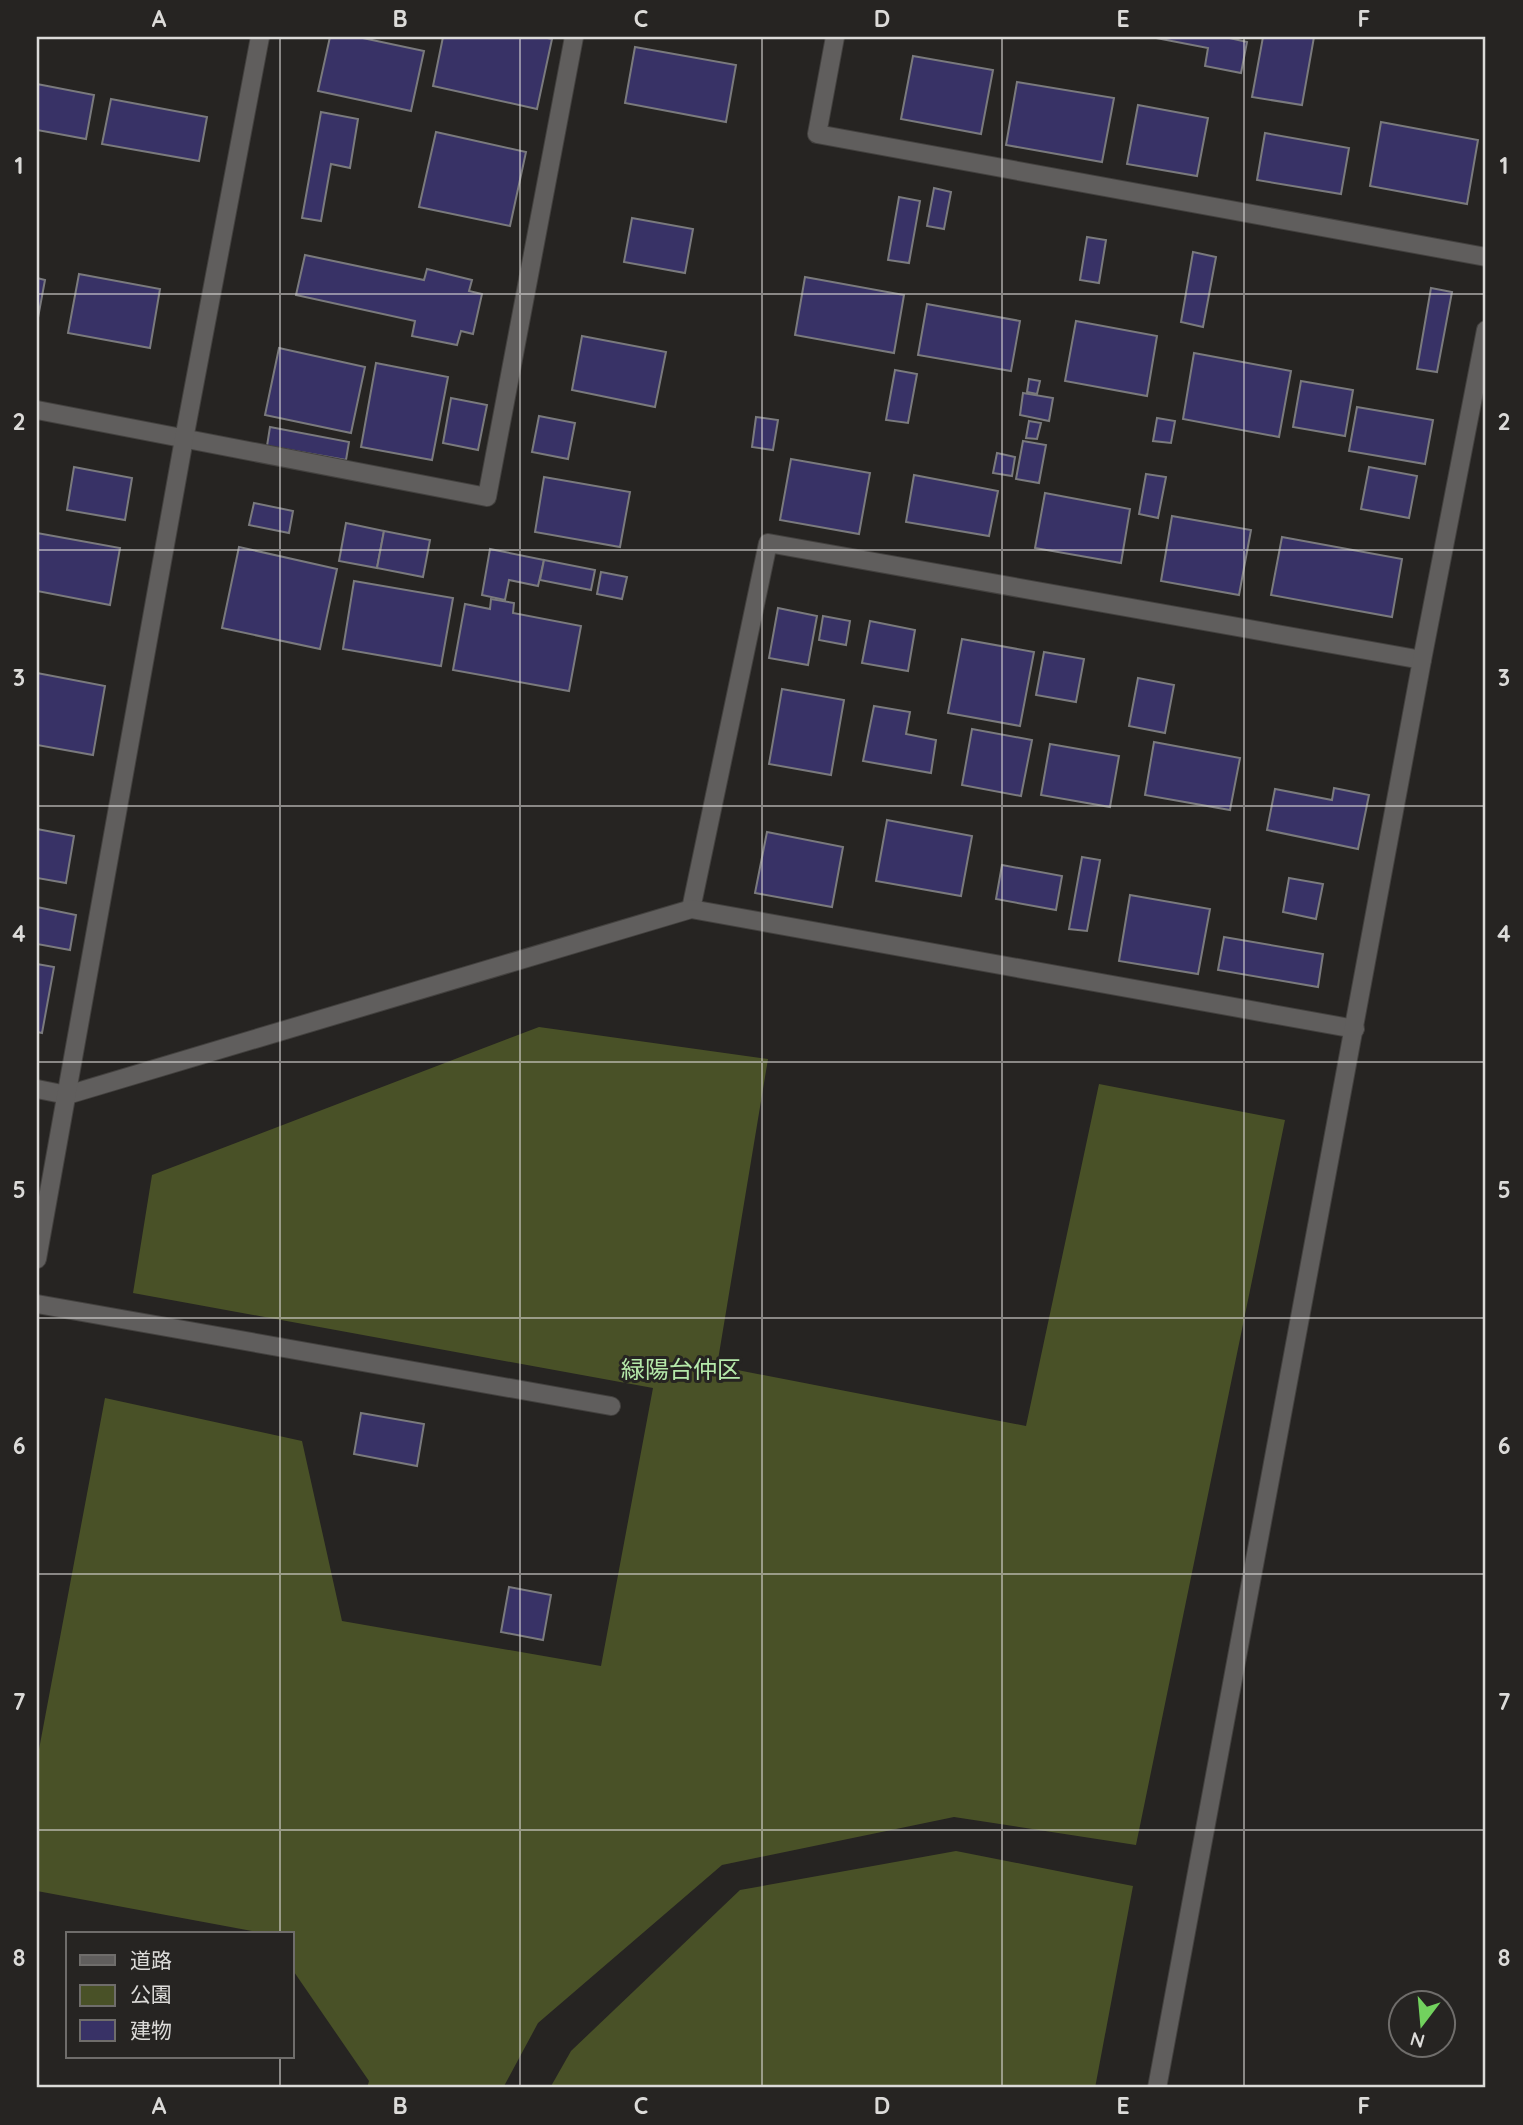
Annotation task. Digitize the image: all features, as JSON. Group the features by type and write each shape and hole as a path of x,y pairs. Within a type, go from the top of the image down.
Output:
{"street":[{"path":"37,1259 184,439 260,37"},
{"path":"37,410 487,497 574,37"},
{"path":"835,37 817,134 1486,257"},
{"path":"1157,2088 1422,660 1486,330"},
{"path":"691,909 768,543 1422,660"},
{"path":"37,1089 67,1095 691,909 1355,1030"},
{"path":"37,1304 611,1406"}],"green space":[{"path":"539,1027 768,1059 717,1366 1026,1426 1099,1084 1285,1120 1136,1845 954,1817 722,1865 538,2023 503,2088 367,2088 369,2081 294,1972 294,1932 257,1932 37,1891 37,1760 105,1398 302,1441 342,1621 601,1666 653,1388 133,1293 152,1175"},
{"path":"956,1851 1133,1886 1095,2088 550,2088 571,2051 740,1890"}],"building":[{"path":"330,37 358,37 424,51 411,111 318,91"},
{"path":"443,37 552,39 537,109 433,86"},
{"path":"1151,37 1225,37 1247,42 1241,73 1205,66 1208,48"},
{"path":"1263,37 1314,37 1302,105 1252,97"},
{"path":"635,47 736,65 726,122 625,103"},
{"path":"913,56 993,70 981,134 901,119"},
{"path":"1017,82 1114,98 1102,162 1006,145"},
{"path":"37,84 94,95 86,139 37,130"},
{"path":"111,99 207,117 199,161 102,144"},
{"path":"1138,105 1208,118 1197,176 1127,164"},
{"path":"321,112 358,119 350,168 331,164 321,221 302,218"},
{"path":"1381,122 1478,140 1467,204 1370,186"},
{"path":"436,132 526,152 510,226 419,207"},
{"path":"1265,133 1349,148 1341,194 1257,180"},
{"path":"934,188 951,192 944,229 927,226"},
{"path":"899,197 920,201 909,263 888,260"},
{"path":"632,218 693,229 685,273 624,262"},
{"path":"1087,237 1106,240 1099,283 1080,280"},
{"path":"1193,252 1216,257 1203,327 1181,322"},
{"path":"305,255 424,280 427,269 472,280 469,291 482,294 473,334 461,331 457,345 412,336 415,321 296,295"},
{"path":"79,274 160,289 150,348 68,333"},
{"path":"805,277 904,295 894,353 795,335"},
{"path":"37,278 45,280 37,323"},
{"path":"1431,288 1452,292 1437,372 1417,369"},
{"path":"927,304 1020,321 1011,371 918,355"},
{"path":"1076,321 1157,336 1147,396 1065,381"},
{"path":"582,336 666,352 655,407 572,390"},
{"path":"279,348 365,367 351,433 265,415"},
{"path":"1194,353 1291,371 1279,437 1183,419"},
{"path":"376,363 448,377 432,460 361,447"},
{"path":"895,370 917,374 908,423 886,420"},
{"path":"1029,379 1040,381 1037,394 1027,392"},
{"path":"1301,381 1353,390 1345,436 1293,427"},
{"path":"1023,393 1053,398 1049,421 1020,415"},
{"path":"451,398 487,405 478,450 443,443"},
{"path":"1357,407 1433,420 1425,464 1349,451"},
{"path":"539,416 575,423 568,459 532,452"},
{"path":"756,417 778,420 773,450 752,447"},
{"path":"1157,418 1175,421 1171,443 1153,441"},
{"path":"1029,421 1041,423 1037,439 1026,438"},
{"path":"270,427 349,442 346,460 267,446"},
{"path":"1023,441 1046,445 1039,483 1016,479"},
{"path":"997,453 1015,457 1012,476 993,473"},
{"path":"791,459 870,473 859,534 780,520"},
{"path":"74,467 132,478 125,520 67,510"},
{"path":"1369,467 1417,476 1409,518 1361,509"},
{"path":"1146,474 1166,477 1158,518 1139,514"},
{"path":"914,475 998,491 989,536 906,522"},
{"path":"544,477 630,492 620,547 535,532"},
{"path":"1045,493 1130,509 1121,563 1035,548"},
{"path":"254,503 293,511 289,533 249,525"},
{"path":"1172,516 1251,530 1239,595 1161,581"},
{"path":"346,523 384,531 377,568 339,561"},
{"path":"384,531 430,540 423,577 377,568"},
{"path":"37,533 120,548 110,605 37,591"},
{"path":"1282,537 1402,559 1392,617 1271,595"},
{"path":"239,547 337,569 320,649 222,628"},
{"path":"490,549 544,560 538,586 509,580 505,600 482,595"},
{"path":"544,560 595,570 591,590 540,580"},
{"path":"601,572 627,577 622,599 597,594"},
{"path":"354,581 453,598 441,666 343,649"},
{"path":"491,599 514,603 513,613 581,626 569,691 453,670 465,604 490,609"},
{"path":"778,608 817,616 808,665 769,658"},
{"path":"823,616 850,621 846,645 819,640"},
{"path":"870,621 915,630 908,671 862,663"},
{"path":"962,639 1034,652 1020,726 948,713"},
{"path":"1044,652 1084,659 1076,702 1036,695"},
{"path":"37,673 105,686 93,755 37,745"},
{"path":"1138,678 1174,685 1165,733 1129,726"},
{"path":"782,689 844,700 831,775 769,764"},
{"path":"874,706 910,712 906,734 936,740 931,773 863,761"},
{"path":"972,729 1032,740 1021,796 962,785"},
{"path":"1154,742 1240,758 1230,810 1145,795"},
{"path":"1050,744 1119,756 1110,807 1041,795"},
{"path":"1334,788 1369,795 1358,849 1267,830 1275,789 1332,800"},
{"path":"887,820 972,836 961,896 876,881"},
{"path":"37,829 74,836 66,883 37,878"},
{"path":"767,832 843,847 832,907 755,893"},
{"path":"1082,857 1100,860 1087,931 1069,929"},
{"path":"1002,865 1062,876 1056,910 996,899"},
{"path":"1289,878 1323,884 1316,919 1283,912"},
{"path":"1130,895 1210,909 1198,974 1119,961"},
{"path":"37,907 76,915 70,950 37,944"},
{"path":"1224,937 1323,954 1318,987 1218,970"},
{"path":"37,964 54,967 42,1033 37,1032"},
{"path":"361,1413 424,1424 417,1466 354,1454"},
{"path":"509,1587 551,1595 543,1640 501,1632"}],"district":[{"name":"緑陽台仲区","path":"681,1369"}]}
